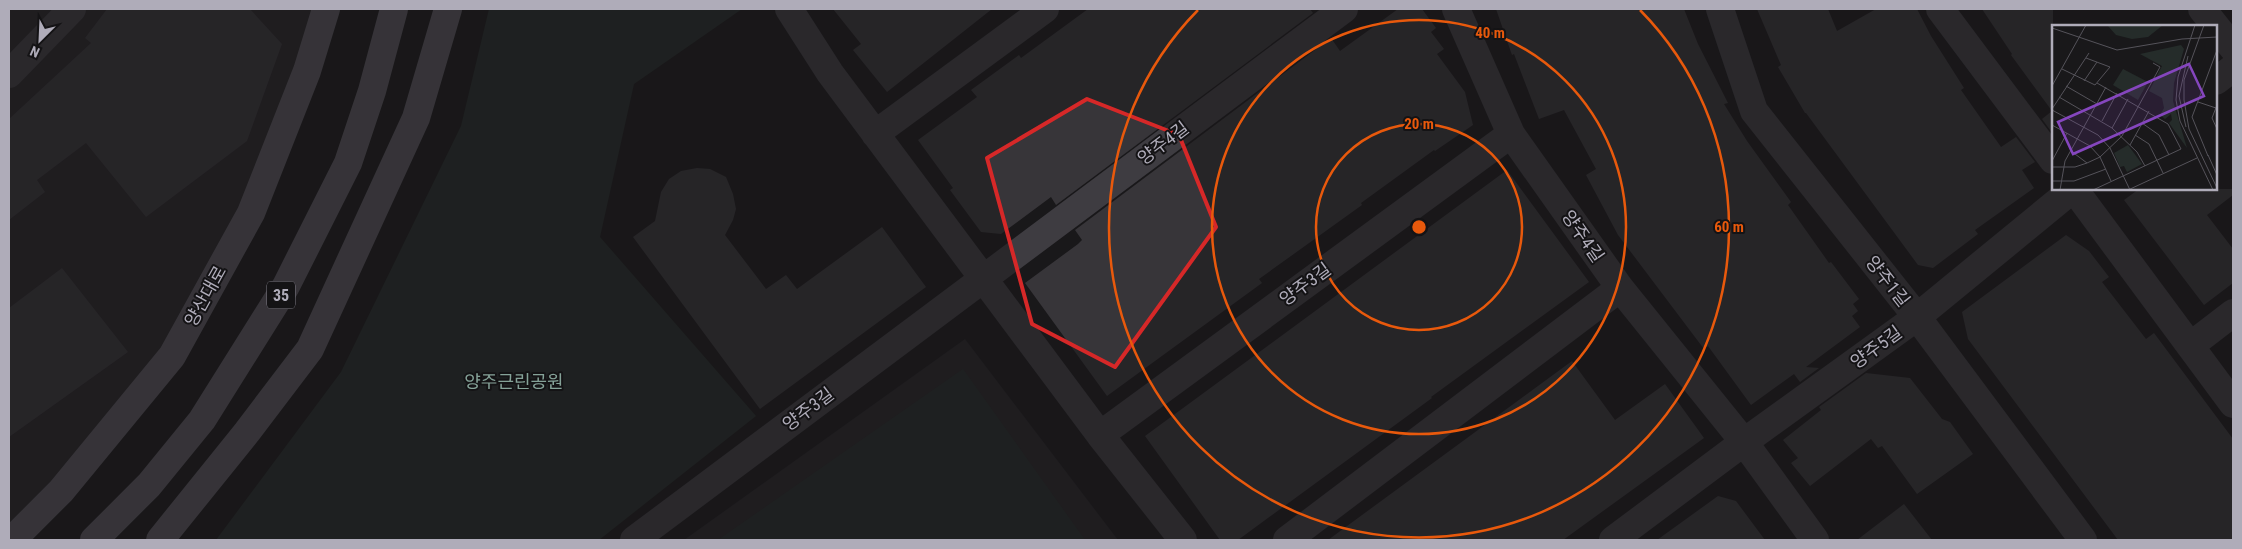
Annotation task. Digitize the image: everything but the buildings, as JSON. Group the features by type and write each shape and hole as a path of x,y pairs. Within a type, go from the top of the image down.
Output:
{"main road":[{"name":"양산대로","path":"12,540 61,491 172,356 251,213 307,71 326,9"},
{"name":"35","path":"94,540 148,485 202,420 286,286 348,163 372,91 394,9"},
{"path":"160,540 248,432 310,349 416,118 448,9"}],"street":[{"path":"9,74 72,9"},
{"path":"789,9 830,73 875,134 1100,435 1183,540"},
{"path":"875,134 1045,9"},
{"name":"양주4길","path":"982,277 1344,9"},
{"name":"양주4길","path":"1456,9 1511,134 1620,288 1744,442"},
{"name":"양주1길","path":"1720,9 1754,111 1918,317 2083,540"},
{"path":"1940,9 2052,159"},
{"path":"2202,9 2215,25"},
{"path":"2217,28 2233,48"},
{"path":"2217,80 2233,68"},
{"name":"양주3길","path":"1100,435 1511,134"},
{"name":"양주5길","path":"1613,540 1744,442 1918,317 2073,190"},
{"name":"양주5길","path":"2075,190 2233,404"},
{"name":"양주3길","path":"634,540 982,277"},
{"path":"1287,540 1620,288"},
{"path":"2190,346 2233,313"},
{"path":"1744,442 1815,540"}],"highlighted area":[{"path":"1087,99 1179,135 1216,227 1115,367 1032,324 987,158"}],"shaded area":[{"path":"9,9 318,9 242,210 164,347 52,486 9,526"},
{"path":"965,339 1118,540 684,540"}],"green space":[{"name":"양주근린공원","path":"489,9 742,9 634,84 600,237 756,416 599,540 216,540 341,372 461,126"},
{"path":"963,369 1085,540 718,540"}]}
